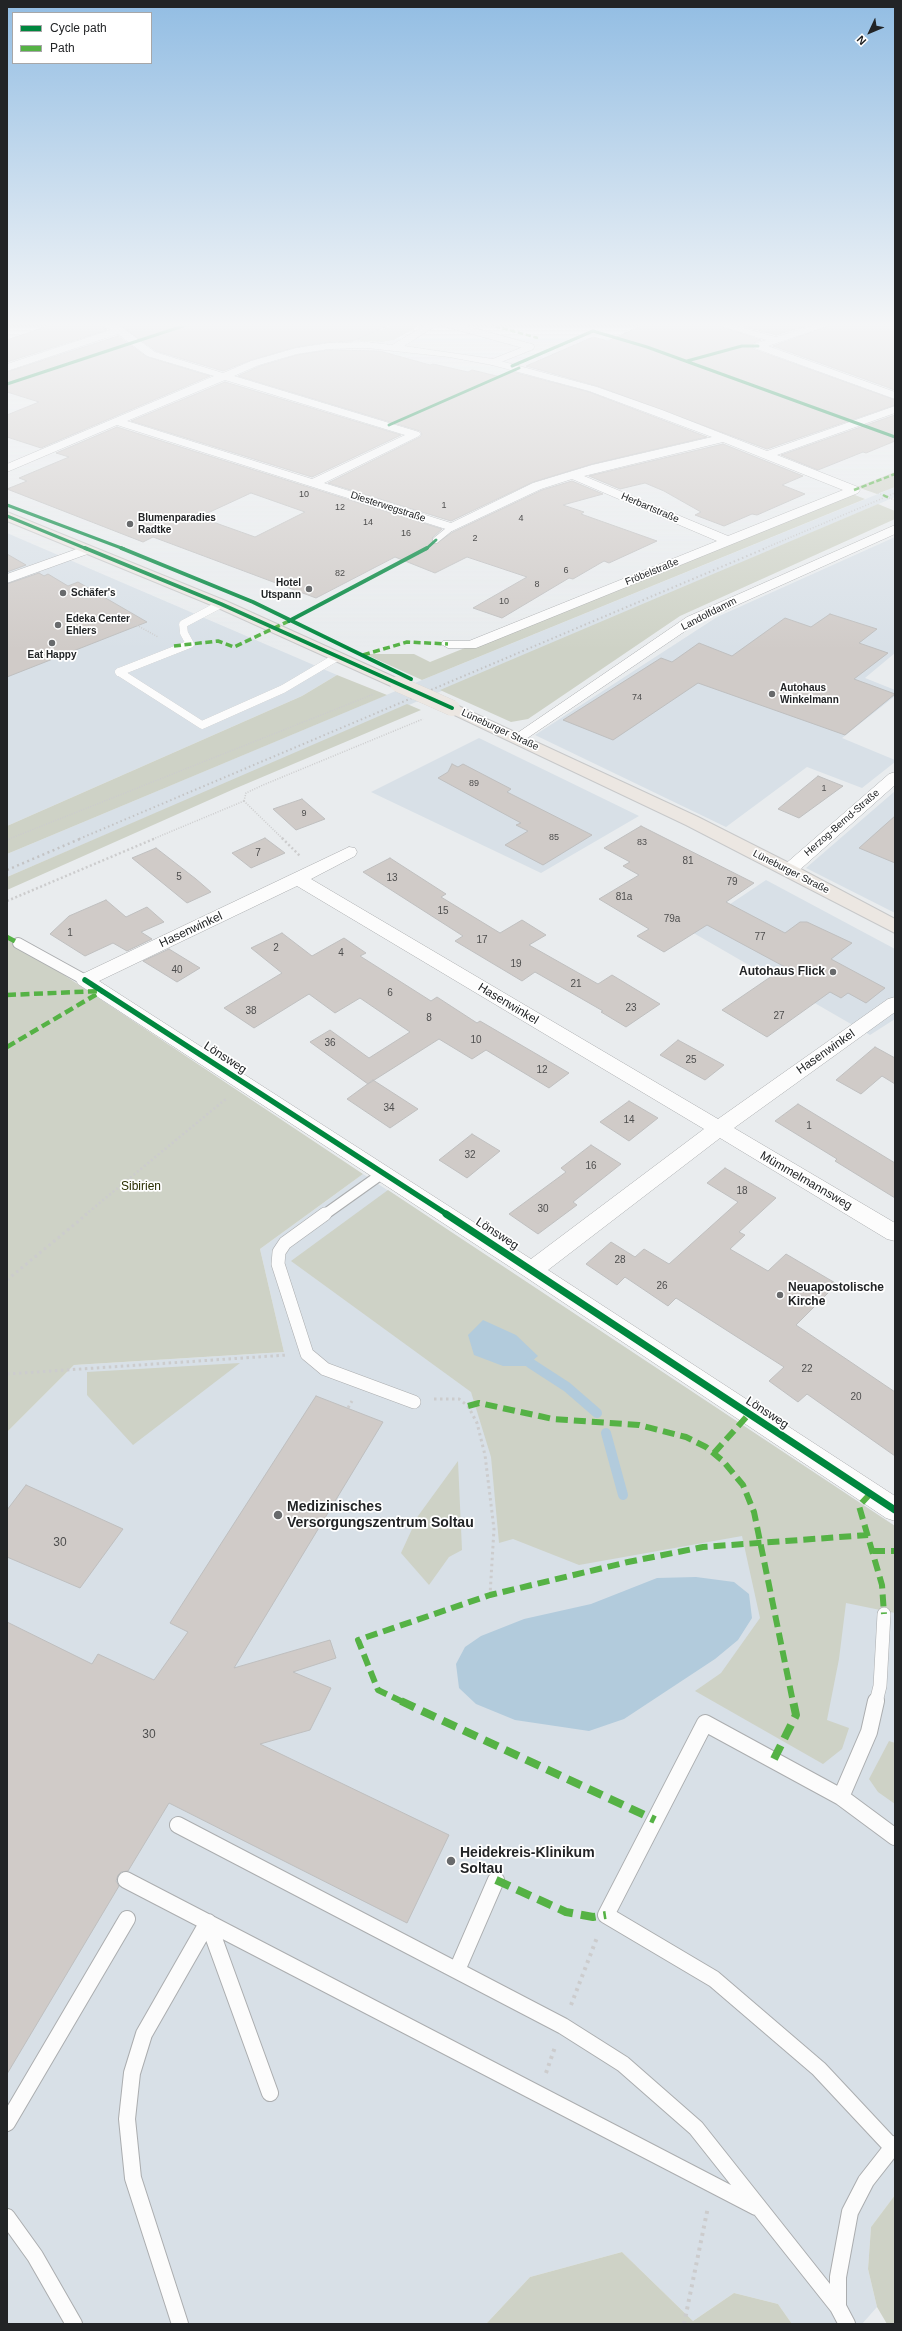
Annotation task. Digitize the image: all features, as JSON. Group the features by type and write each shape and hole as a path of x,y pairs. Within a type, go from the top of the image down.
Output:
{"main road":[{"name":"Lüneburger Straße","path":"7,516 221,604 518,738 789,870 895,927"}],"street":[{"path":"7,468 92,433"},
{"name":"Diesterwegstraße","path":"153,433 452,527"},
{"path":"314,483 415,434 411,433"},
{"path":"710,433 767,456 860,489"},
{"path":"767,456 830,433"},
{"path":"452,527 506,499 572,475 724,438"},
{"name":"Herbartstraße","path":"572,475 728,541"},
{"name":"Fröbelstraße","path":"448,644 471,645 860,489"},
{"name":"Landolfdamm","path":"518,738 692,620 895,529"},
{"path":"7,579 88,549"},
{"name":"Herzog-Bernd-Straße","path":"789,870 895,777"},
{"name":"Hasenwinkel","path":"85,980 298,879 349,852"},
{"name":"Hasenwinkel","path":"298,879 718,1129"},
{"name":"Lönsweg","path":"85,980 532,1270 895,1510"},
{"name":"Hasenwinkel","path":"532,1270 718,1129 895,1003"},
{"name":"Mümmelmannsweg","path":"718,1129 895,1233"}],"lane":[{"path":"436,540 452,527"},
{"path":"221,604 183,624 184,633 190,644 119,672 202,724 283,689 337,657"},
{"path":"18,943 85,980"},
{"path":"383,1173 285,1243 279,1252 278,1264 307,1354 325,1369 414,1402"},
{"path":"841,1797 869,1732 873,1717 880,1686 884,1614"},
{"path":"838,2307 838,2277 850,2212 866,2181 894,2146 818,2069 714,1979 606,1915 705,1723 841,1797 895,1837"},
{"path":"178,1825 563,2026 624,2064 696,2128 838,2307 847,2324"},
{"path":"126,1880 760,2209"},
{"path":"457,1970 496,1880"},
{"path":"7,2124 127,1919"},
{"path":"208,1922 270,2093"},
{"path":"180,2324 133,2178 127,2119 132,2073 144,2034 208,1922"},
{"path":"7,2217 35,2256 74,2324"}],"path":[{"path":"860,489 883,495"},
{"path":"889,498 895,500"},
{"path":"110,621 133,622 160,638"},
{"path":"7,840 398,684"},
{"path":"244,801 246,793 263,785 430,716"},
{"path":"244,801 314,871"},
{"path":"7,901 244,801"},
{"path":"7,1280 245,1084"},
{"path":"7,1374 307,1354"},
{"path":"414,1402 440,1398 459,1399 468,1406 477,1423 484,1455 494,1529 490,1595"},
{"path":"568,2012 606,1915"},
{"path":"548,2068 556,2046"},
{"path":"684,2324 713,2184"}],"shaded area":[{"path":"895,487 895,497 7,877 7,854 422,680"},
{"path":"7,533 337,675 302,696 7,826"},
{"path":"895,537 895,653 865,678 895,690 895,696 842,738 895,760 895,762 862,788 807,767 726,827 535,735 717,617"},
{"path":"479,738 639,816 541,873 371,792"},
{"path":"895,791 895,913 806,868"},
{"path":"766,880 895,949 895,1019 870,1035 690,931"},
{"name":"Heidekreis-Klinikum Soltau","path":"363,1174 895,1526 895,2195 871,2227 868,2269 877,2307 862,2324 792,2324 778,2304 734,2293 693,2321 622,2252 530,2277 486,2324 7,2324 7,1432 74,1365 284,1352 260,1249"}],"green space":[{"path":"895,472 895,487 877,494 857,487"},
{"path":"850,493 865,499 422,680 365,654 414,654 430,662"},
{"path":"878,504 895,511 895,519 680,616 528,719 511,722 440,690"},
{"path":"337,675 387,695 7,854 7,826 302,696"},
{"path":"407,704 421,710 234,789 7,890 7,877"},
{"name":"Sibirien","path":"7,937 363,1174 260,1249 284,1352 74,1365 7,1432"},
{"path":"388,1190 895,1526 895,1613 846,1603 839,1659 827,1720 849,1728 842,1749 823,1764 695,1691 721,1673 760,1618 742,1536 579,1565 513,1539 499,1543 491,1457 471,1392 291,1261"},
{"path":"240,1363 133,1445 87,1395 87,1372"},
{"path":"458,1461 462,1550 449,1557 429,1585 401,1553 418,1516"},
{"path":"889,1741 895,1743 895,1804 878,1792 869,1779"},
{"path":"895,2195 895,2324 887,2324 877,2307 868,2269 871,2227"},
{"path":"622,2252 693,2321 734,2293 778,2304 792,2324 486,2324 530,2277"}],"water":[{"path":"483,1320 516,1335 538,1356 526,1366 503,1366 474,1355 468,1335"},
{"path":"696,1577 734,1582 749,1594 752,1618 738,1640 715,1659 624,1719 589,1731 515,1720 476,1704 459,1688 456,1664 465,1647 481,1636 524,1619 591,1604 657,1578"}],"building":[{"path":"7,433 77,433 41,448 7,437"},
{"path":"103,433 135,433 442,529 432,538 435,544 453,532 542,490 572,481 603,494 563,505 584,512 581,514 657,541 609,563 604,561 573,579 569,578 502,618 473,608 527,577 467,557 435,573 395,557 316,598 153,537 143,542 7,489 27,481 19,478 69,457 56,453","holes":["251,493 305,512 255,537 199,517"]},
{"path":"169,433 394,433 401,435 312,477"},
{"path":"421,433 696,433 707,437 592,464 533,482 451,521 328,483 420,437"},
{"path":"723,433 814,433 767,449"},
{"path":"844,433 895,433 895,441 818,470 781,455"},
{"path":"723,444 803,476 782,485 805,494 757,515 752,514 724,526 695,515 701,512 664,491 645,483 620,489 589,476"},
{"path":"7,554 26,565 7,572"},
{"name":"Edeka Center Ehlers","path":"39,573 44,576 48,574 68,586 78,582 147,622 7,677 7,584"},
{"path":"830,614 877,629 859,643 888,653 854,679 895,694 845,735 698,683 613,740 563,720 661,658 672,662 699,643 732,656 785,618 811,627"},
{"path":"452,764 458,767 463,764 511,789 507,792 592,835 543,865 505,845 528,831 516,825 521,823 438,778 448,772"},
{"path":"818,776 843,786 799,818 778,809"},
{"path":"302,799 325,819 296,830 273,809"},
{"path":"895,816 895,863 859,848"},
{"path":"641,826 754,883 726,902 785,933 800,922 807,922 852,943 831,959 885,988 866,1003 848,993 841,998 830,992 767,1037 722,1010 785,967 707,925 664,952 637,936 649,929 599,899 639,875 623,866 630,862 604,848"},
{"path":"265,838 285,853 251,868 232,853"},
{"path":"156,848 211,892 187,903 132,858"},
{"path":"390,858 446,894 441,897 500,933 522,920 546,935 529,945 598,984 612,975 660,1004 626,1027 601,1012 603,1011 535,972 522,981 455,941 463,936 363,872"},
{"path":"106,900 126,917 147,907 164,922 141,932 152,939 127,951 113,943 85,956 50,934 69,916"},
{"path":"282,933 312,956 344,938 366,953 360,956 431,1001 437,997 477,1023 480,1021 569,1073 549,1088 486,1050 472,1059 439,1039 368,1084 310,1042 330,1030 369,1058 410,1032 360,998 335,1013 309,994 254,1028 224,1008 282,973 251,948"},
{"path":"169,949 200,968 177,982 143,961"},
{"path":"678,1040 724,1065 705,1080 660,1055"},
{"path":"875,1047 895,1058 895,1084 882,1076 861,1094 836,1080"},
{"path":"373,1080 418,1109 390,1128 347,1099"},
{"path":"629,1101 658,1118 629,1141 600,1122"},
{"path":"798,1104 895,1163 895,1198 835,1161 837,1159 775,1121"},
{"path":"472,1134 500,1151 467,1178 439,1160"},
{"path":"591,1145 621,1164 573,1202 577,1205 538,1234 509,1214 566,1172 561,1168"},
{"path":"725,1168 776,1198 739,1232 745,1235 730,1249 768,1271 786,1254 837,1284 796,1325 895,1392 895,1456 807,1394 798,1402 769,1381 784,1367 676,1298 668,1306 625,1277 617,1285 586,1264 611,1242 635,1257 644,1249 669,1264 738,1202 707,1183"},
{"path":"316,1396 383,1422 234,1668 330,1640 336,1658 293,1672 331,1688 310,1730 260,1744 449,1835 407,1923 169,1803 128,1871 121,1872 118,1875 116,1881 119,1886 7,2074 7,1622 92,1664 98,1654 154,1680 188,1632 170,1623"},
{"path":"26,1485 123,1529 80,1588 7,1557 7,1510"}],"waterway":[{"path":"530,1363 567,1387 597,1413"},
{"path":"606,1433 623,1495"}],"railway":[{"path":"763,549 895,493"},
{"path":"79,839 766,548"},
{"path":"7,870 82,838"}],"marked path":[{"path":"854,490 895,474"},
{"path":"883,495 889,498"},
{"path":"174,646 218,641 234,647 291,620"},
{"path":"363,655 407,642 448,644"},
{"path":"7,937 18,943"},
{"path":"7,995 100,991"},
{"path":"7,1047 102,991"},
{"path":"468,1406 479,1403 553,1419 639,1425 686,1437 706,1447 723,1461 743,1485 754,1512 796,1715 774,1759"},
{"path":"714,1453 749,1414"},
{"path":"870,1494 859,1506 882,1585 884,1614"},
{"path":"655,1820 378,1690 358,1640 490,1595 628,1562 703,1547 868,1535"},
{"path":"873,1551 895,1551"},
{"path":"496,1880 566,1912 593,1917 606,1915"}],"cycle path":[{"path":"883,433 895,437"},
{"path":"7,505 67,529 97,538 253,602 411,679"},
{"path":"7,516 221,604 452,708"},
{"path":"289,621 425,550 436,540"},
{"path":"85,980 532,1270 895,1510"}],"place":[{"name":"Blumenparadies Radtke","path":"130,524"},
{"name":"Hotel Utspann","path":"309,589"},
{"name":"Schäfer's","path":"63,593"},
{"name":"Edeka Center Ehlers","path":"58,625"},
{"name":"Eat Happy","path":"52,643"},
{"name":"Autohaus Winkelmann","path":"772,694"},
{"name":"Autohaus Flick","path":"833,972"},
{"name":"Neuapostolische Kirche","path":"780,1295"},
{"name":"Medizinisches Versorgungszentrum Soltau","path":"278,1515"},
{"name":"Heidekreis-Klinikum Soltau","path":"451,1861"}]}
